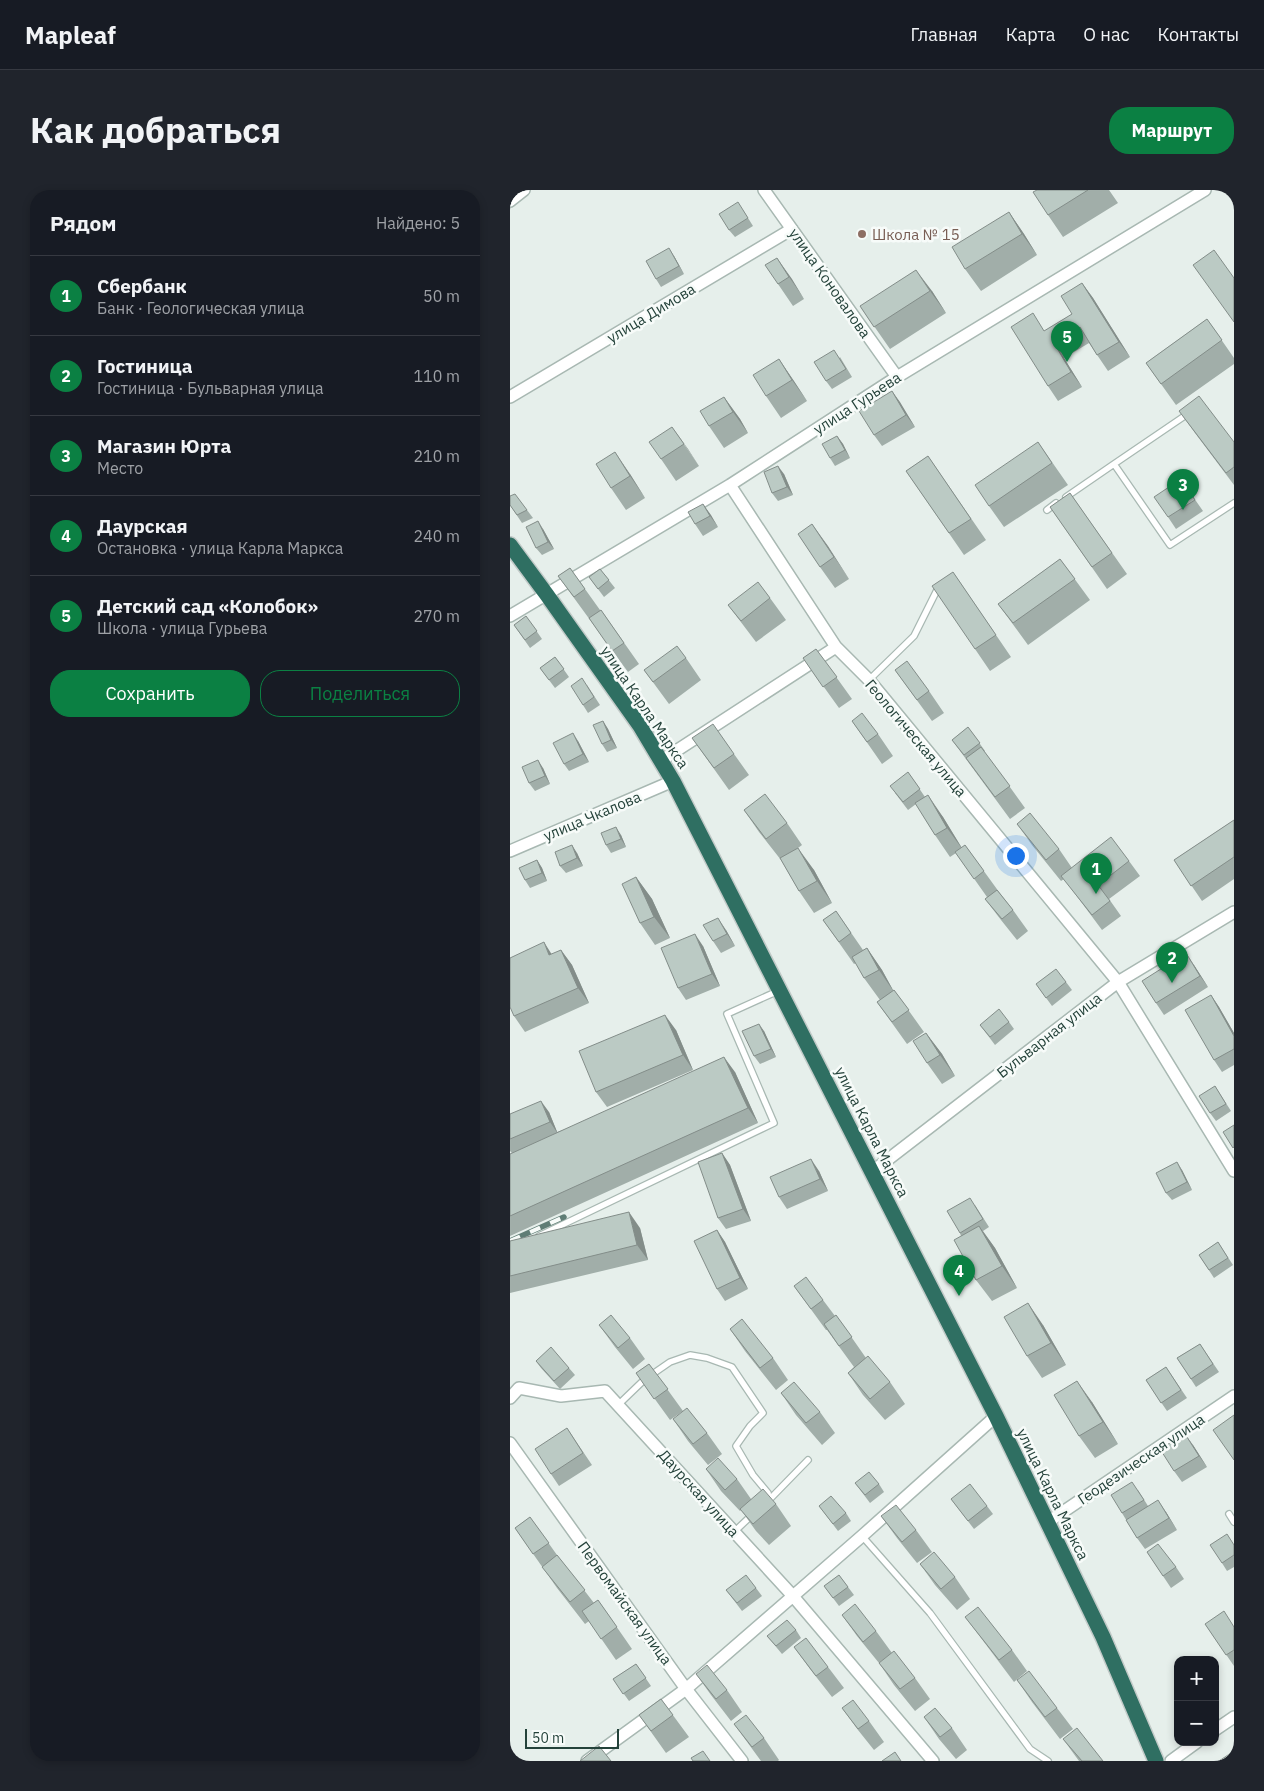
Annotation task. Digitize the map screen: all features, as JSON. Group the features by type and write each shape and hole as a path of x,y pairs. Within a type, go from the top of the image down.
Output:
{"highway":[{"name":"улица Карла Маркса","path":"510,545 640,726 674,781 996,1416 1103,1638 1156,1761"}],"street":[{"path":"510,201 524,190"},
{"name":"улица Коновалова","path":"764,190 897,377"},
{"name":"улица Гурьева","path":"510,616 730,485 897,377 1205,190"},
{"name":"улица Димова","path":"510,397 792,229"},
{"name":"Геологическая улица","path":"730,485 836,647 868,680 1118,982"},
{"path":"662,760 836,647"},
{"name":"улица Чкалова","path":"510,851 674,781"},
{"name":"Бульварная улица","path":"873,1171 1118,982 1234,912"},
{"path":"1118,982 1234,1171"},
{"name":"Даурская улица","path":"510,1398 519,1388 561,1396 606,1391 792,1595 933,1761"},
{"name":"Геодезическая улица","path":"1048,1522 1234,1396"},
{"path":"587,1761 686,1689 996,1416"},
{"name":"Первомайская улица","path":"510,1444 686,1689 742,1761"},
{"path":"1219,1727 1234,1717"},
{"path":"1171,1761 1192,1746"}],"lane":[{"path":"1047,510 1191,411"},
{"path":"1114,464 1170,545 1234,502"},
{"path":"868,680 914,636 937,590"},
{"path":"536,1237 774,1123 726,1014 780,990"},
{"path":"618,1405 651,1375 670,1362 690,1355 707,1358 732,1367 763,1413 750,1426 736,1446 753,1475 768,1493 769,1500"},
{"path":"762,1506 808,1460"},
{"path":"734,1532 755,1513"},
{"path":"1229,1514 1234,1522"},
{"path":"862,1536 930,1613 1030,1749 1048,1761"}],"building":[{"path":"1037,190 1088,190 1048,215 1033,192"},
{"path":"738,202 748,218 729,230 719,214"},
{"path":"1009,212 1022,234 965,269 952,247"},
{"path":"669,248 679,266 656,279 646,261"},
{"path":"1214,250 1234,278 1234,322 1193,265"},
{"path":"777,258 789,277 778,284 765,265"},
{"path":"916,270 930,291 874,327 860,306"},
{"path":"1082,283 1119,342 1097,355 1080,327 1054,343 1071,372 1048,386 1011,327 1033,313 1044,331 1072,314 1061,296"},
{"path":"1207,319 1222,340 1161,384 1146,363"},
{"path":"834,350 846,369 826,381 814,362"},
{"path":"779,359 792,380 766,396 753,375"},
{"path":"892,391 906,415 874,435 859,411"},
{"path":"1199,396 1234,442 1234,467 1226,473 1179,411"},
{"path":"724,397 733,412 709,426 700,411"},
{"path":"672,427 684,444 661,459 649,442"},
{"path":"837,436 845,450 830,458 822,444"},
{"path":"1038,442 1052,463 989,506 975,485"},
{"path":"615,452 630,476 611,488 596,464"},
{"path":"928,456 971,519 949,533 906,471"},
{"path":"778,466 787,487 772,493 764,472"},
{"path":"1181,479 1195,500 1168,517 1154,497"},
{"path":"1070,493 1112,553 1092,567 1050,507"},
{"path":"515,494 527,510 517,515 510,505 510,496"},
{"path":"703,504 710,516 695,524 688,512"},
{"path":"538,521 548,542 536,548 526,527"},
{"path":"812,524 834,557 820,567 798,534"},
{"path":"1060,559 1075,579 1013,623 998,604"},
{"path":"570,568 585,589 574,597 558,576"},
{"path":"600,569 609,580 598,589 589,577"},
{"path":"953,572 996,635 975,649 932,586"},
{"path":"758,582 770,598 741,621 728,605"},
{"path":"601,610 624,643 612,651 589,618"},
{"path":"526,616 537,631 525,640 514,625"},
{"path":"677,646 686,658 653,682 644,670"},
{"path":"816,649 837,677 823,687 803,658"},
{"path":"555,657 564,669 549,680 540,668"},
{"path":"907,661 929,691 917,700 895,670"},
{"path":"582,678 594,697 583,705 571,686"},
{"path":"862,713 878,734 867,742 852,721"},
{"path":"603,721 611,740 602,744 593,725"},
{"path":"713,724 734,754 714,768 692,738"},
{"path":"968,727 980,743 964,755 952,740"},
{"path":"573,733 583,754 564,764 553,743"},
{"path":"981,747 1010,786 995,797 966,758"},
{"path":"538,760 545,776 529,783 522,767"},
{"path":"908,772 920,789 903,802 890,786"},
{"path":"765,794 787,823 766,839 744,810"},
{"path":"928,795 947,828 935,835 915,803"},
{"path":"1030,813 1059,849 1046,860 1017,824"},
{"path":"1234,820 1234,857 1191,886 1174,860"},
{"path":"616,827 621,839 606,845 601,833"},
{"path":"1111,837 1129,861 1098,885 1110,901 1092,915 1061,876"},
{"path":"572,845 577,858 560,866 555,852"},
{"path":"965,845 984,871 974,879 955,852"},
{"path":"798,848 817,881 799,891 780,858"},
{"path":"537,860 542,873 525,880 519,868"},
{"path":"636,877 654,917 640,923 622,884"},
{"path":"997,890 1013,910 1002,919 985,899"},
{"path":"836,911 851,933 839,942 823,920"},
{"path":"718,918 727,934 713,941 703,925"},
{"path":"695,934 712,974 678,988 661,948"},
{"path":"544,942 549,955 561,950 578,988 514,1016 510,1007 510,958"},
{"path":"867,948 879,970 864,978 852,957"},
{"path":"1186,953 1200,976 1156,1003 1142,981"},
{"path":"1056,969 1066,982 1046,998 1036,984"},
{"path":"894,990 909,1010 892,1022 877,1002"},
{"path":"1211,995 1234,1036 1234,1049 1214,1060 1185,1010"},
{"path":"999,1009 1009,1022 990,1037 980,1025"},
{"path":"665,1015 683,1055 596,1092 579,1051"},
{"path":"759,1024 771,1049 754,1056 742,1031"},
{"path":"926,1033 940,1055 927,1063 913,1041"},
{"path":"724,1057 748,1108 510,1216 510,1154"},
{"path":"1215,1086 1226,1104 1210,1113 1199,1096"},
{"path":"541,1101 550,1122 510,1139 510,1114"},
{"path":"1234,1125 1234,1147 1233,1148 1223,1132"},
{"path":"722,1153 743,1209 718,1218 698,1162"},
{"path":"811,1159 820,1179 779,1197 770,1177"},
{"path":"1177,1162 1187,1182 1166,1193 1156,1173"},
{"path":"970,1198 983,1219 960,1233 947,1211"},
{"path":"629,1212 637,1245 510,1276 510,1241"},
{"path":"979,1226 1002,1266 976,1280 954,1240"},
{"path":"717,1230 740,1278 717,1289 694,1241"},
{"path":"1218,1242 1228,1258 1209,1270 1199,1255"},
{"path":"806,1277 823,1300 811,1309 794,1286"},
{"path":"1028,1303 1051,1343 1027,1356 1004,1317"},
{"path":"611,1315 630,1338 618,1348 599,1325"},
{"path":"836,1315 852,1337 839,1346 824,1324"},
{"path":"742,1319 773,1358 760,1368 730,1329"},
{"path":"1200,1344 1213,1364 1191,1379 1177,1358"},
{"path":"551,1347 569,1368 554,1381 536,1361"},
{"path":"868,1356 890,1382 870,1399 848,1373"},
{"path":"649,1364 668,1389 654,1399 636,1373"},
{"path":"1166,1367 1181,1390 1161,1403 1146,1380"},
{"path":"1077,1381 1103,1422 1079,1436 1054,1395"},
{"path":"794,1382 820,1412 806,1423 781,1393"},
{"path":"687,1408 707,1433 693,1444 673,1419"},
{"path":"1234,1415 1234,1460 1213,1430"},
{"path":"567,1428 583,1453 551,1474 535,1449"},
{"path":"1185,1434 1199,1456 1174,1471 1160,1449"},
{"path":"718,1458 737,1479 725,1490 706,1469"},
{"path":"869,1472 879,1484 865,1495 855,1483"},
{"path":"1132,1482 1144,1500 1122,1513 1111,1495"},
{"path":"970,1484 987,1506 968,1521 951,1499"},
{"path":"763,1489 776,1504 753,1524 740,1509"},
{"path":"831,1496 846,1513 833,1524 819,1506"},
{"path":"1158,1500 1169,1518 1137,1538 1126,1520"},
{"path":"896,1505 916,1530 902,1542 881,1516"},
{"path":"530,1517 549,1543 533,1554 515,1528"},
{"path":"1227,1534 1234,1545 1234,1555 1222,1563 1210,1545"},
{"path":"1158,1544 1176,1567 1163,1576 1147,1552"},
{"path":"934,1552 955,1577 941,1589 920,1564"},
{"path":"557,1555 585,1590 570,1602 542,1567"},
{"path":"746,1575 756,1588 737,1603 726,1590"},
{"path":"839,1575 848,1587 833,1598 824,1586"},
{"path":"598,1600 617,1627 601,1639 582,1611"},
{"path":"855,1604 876,1631 863,1642 842,1615"},
{"path":"978,1607 1012,1650 999,1660 965,1617"},
{"path":"1224,1611 1234,1627 1234,1650 1226,1655 1205,1624"},
{"path":"787,1620 796,1630 776,1646 767,1636"},
{"path":"806,1638 828,1667 816,1676 794,1647"},
{"path":"894,1651 915,1678 900,1689 879,1663"},
{"path":"636,1664 646,1678 623,1694 613,1679"},
{"path":"707,1665 727,1690 716,1699 696,1674"},
{"path":"1029,1671 1057,1708 1045,1717 1017,1680"},
{"path":"661,1699 673,1715 651,1731 639,1715"},
{"path":"853,1700 869,1721 858,1729 842,1708"},
{"path":"935,1708 952,1728 940,1737 924,1717"},
{"path":"746,1715 764,1738 752,1747 734,1724"},
{"path":"1077,1728 1103,1761 1082,1761 1063,1739"},
{"path":"599,1746 611,1761 580,1761"},
{"path":"703,1751 710,1761 693,1761 691,1758"},
{"path":"1234,1751 1234,1761 1219,1761"},
{"path":"895,1752 901,1761 882,1761"}],"railway":[{"path":"510,1241 564,1217"}],"place":[{"name":"Школа № 15","path":"862,234"},
{"name":"Детский сад «Колобок»","path":"1067,362"},
{"name":"Магазин Юрта","path":"1183,510"},
{"name":"Сбербанк","path":"1096,894"},
{"name":"Гостиница","path":"1172,983"},
{"name":"Даурская","path":"959,1296"}]}
